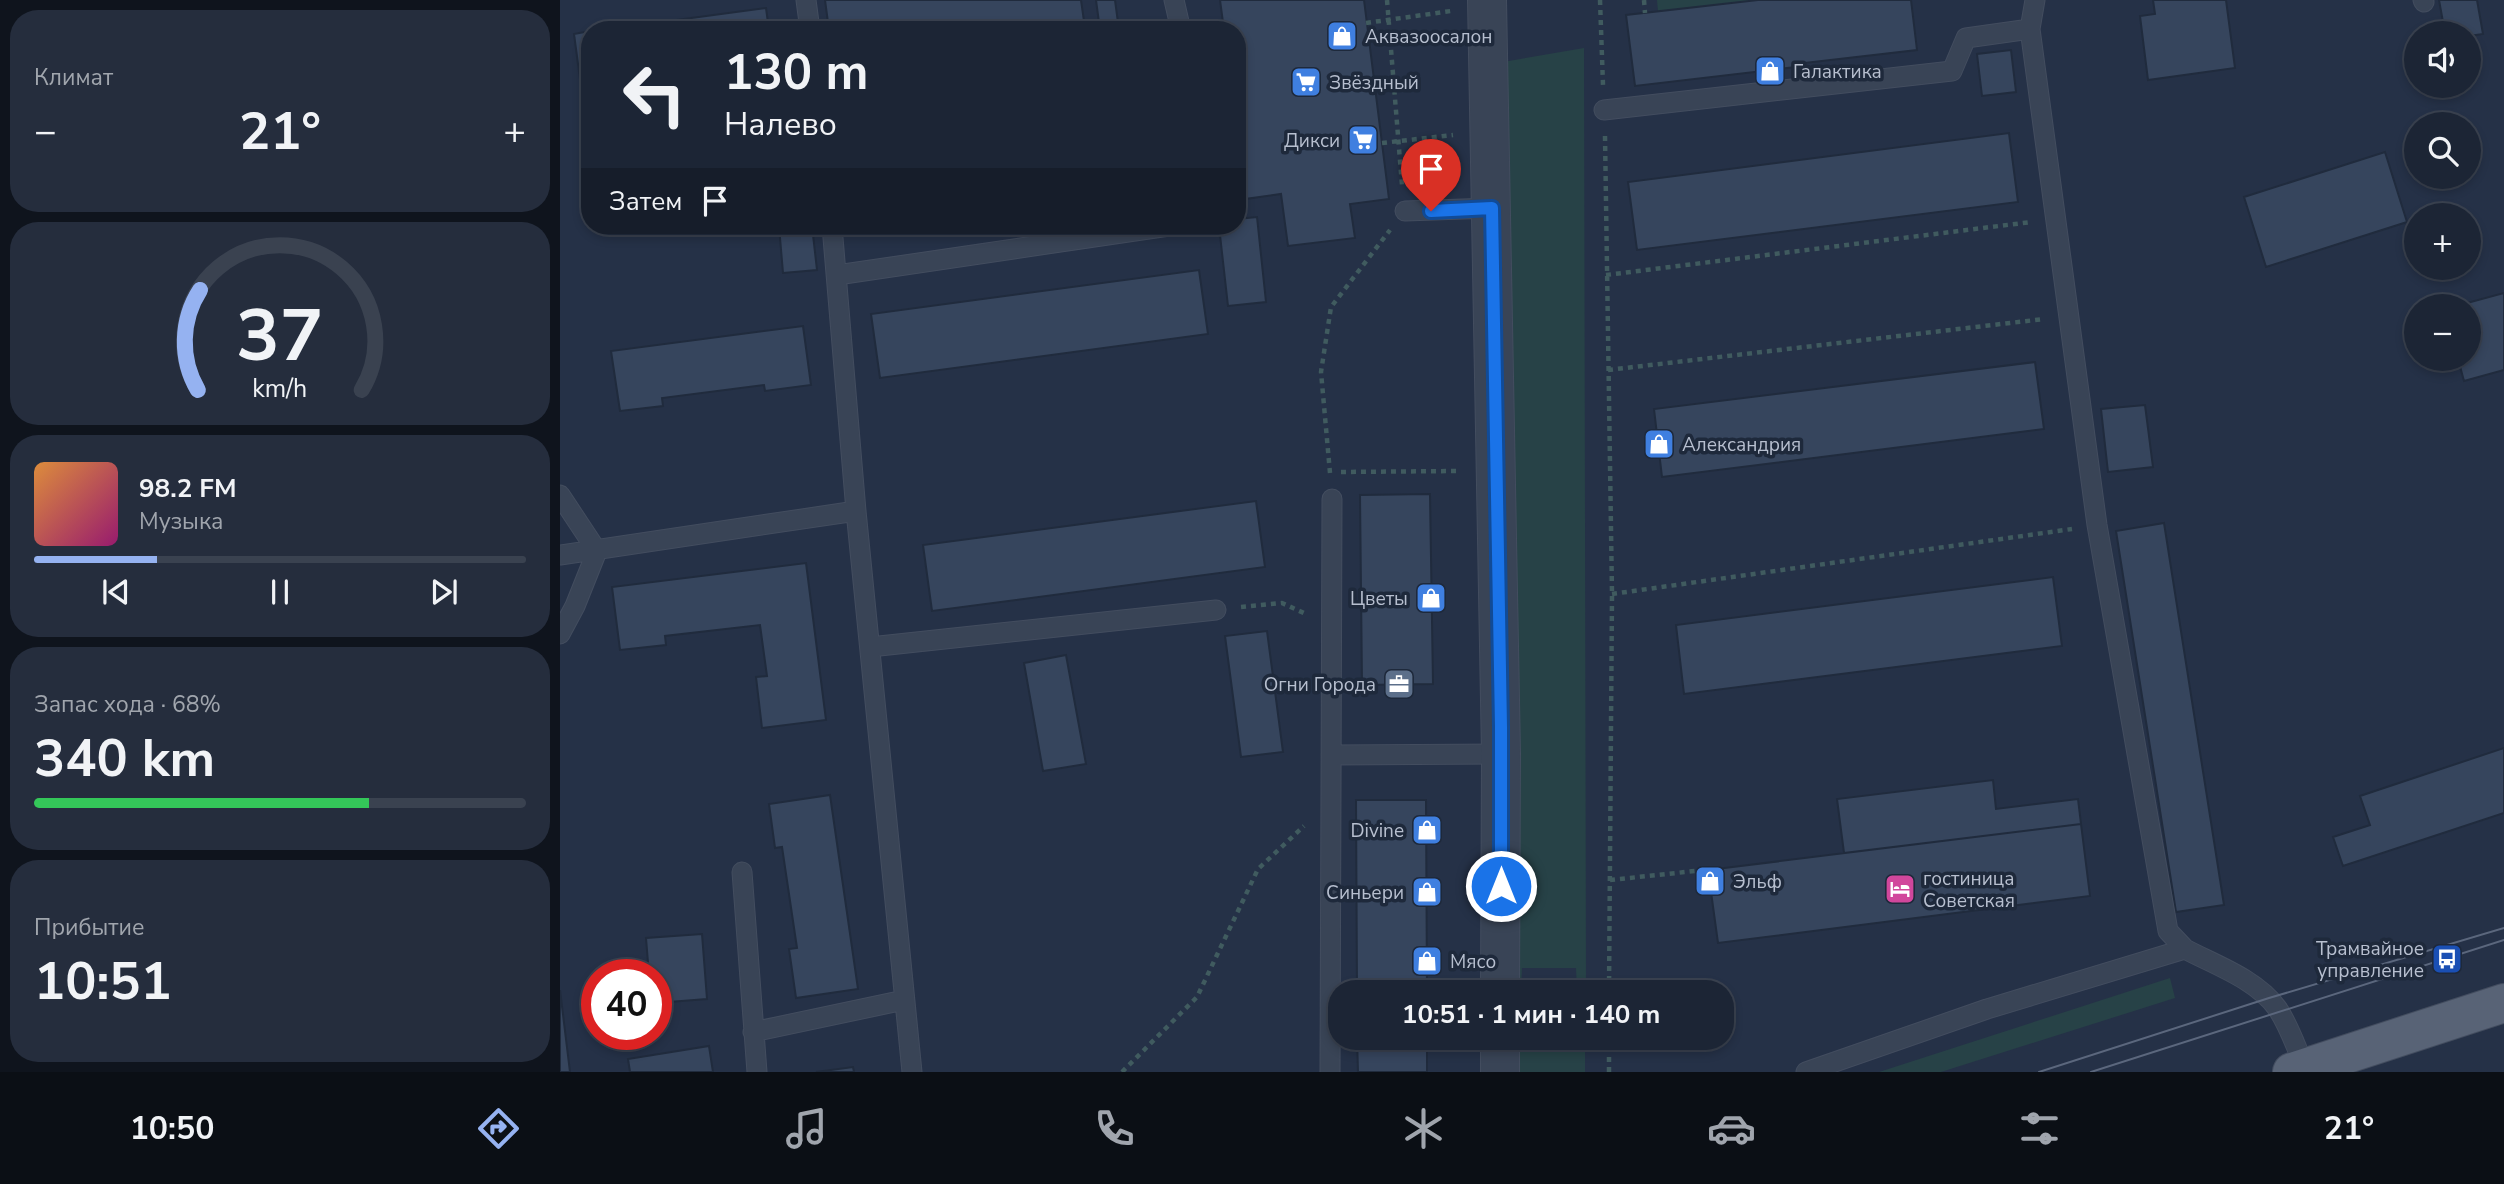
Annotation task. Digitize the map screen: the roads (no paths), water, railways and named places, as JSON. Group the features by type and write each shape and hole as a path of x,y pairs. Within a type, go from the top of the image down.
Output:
{"main road":[{"path":"2298,1070 2504,1003"}],"street":[{"path":"1469,6 1492,208 1501,754 1500,980"},
{"path":"1500,1050 1500,1072"}],"lane":[{"path":"806,0 809,21"},
{"path":"1174,0 1179,21"},
{"path":"2035,0 2030,29 2097,525 2168,931 2185,949 2245,981 2269,998 2279,1010 2298,1070"},
{"path":"1604,110 1952,71 1966,38 2030,29"},
{"path":"1405,211 1492,208"},
{"path":"833,235 856,511 912,1072"},
{"path":"837,275 1108,235"},
{"path":"560,495 597,551"},
{"path":"1331,1072 1332,499"},
{"path":"560,555 856,511"},
{"path":"560,634 575,606 597,551"},
{"path":"870,647 1216,610"},
{"path":"1331,755 1501,754"},
{"path":"742,872 757,1072"},
{"path":"1806,1072 1987,1009 2185,949"},
{"path":"753,1032 904,1000"}],"tram line":[{"path":"2039,1072 2269,998 2504,928"},
{"path":"2091,1072 2504,940"}],"place":[{"name":"Аквазоосалон","path":"1342,36"},
{"name":"Галактика","path":"1770,71"},
{"name":"Звёздный","path":"1306,82"},
{"name":"Дикси","path":"1363,140"},
{"name":"Александрия","path":"1659,444"},
{"name":"Цветы","path":"1431,598"},
{"name":"Огни Города","path":"1399,684"},
{"name":"Divine","path":"1427,830"},
{"name":"Эльф","path":"1710,881"},
{"name":"гостиница Советская","path":"1900,889"},
{"name":"Синьери","path":"1427,892"},
{"name":"Трамвайное управление","path":"2447,959"},
{"name":"Мясо","path":"1427,961"}]}
